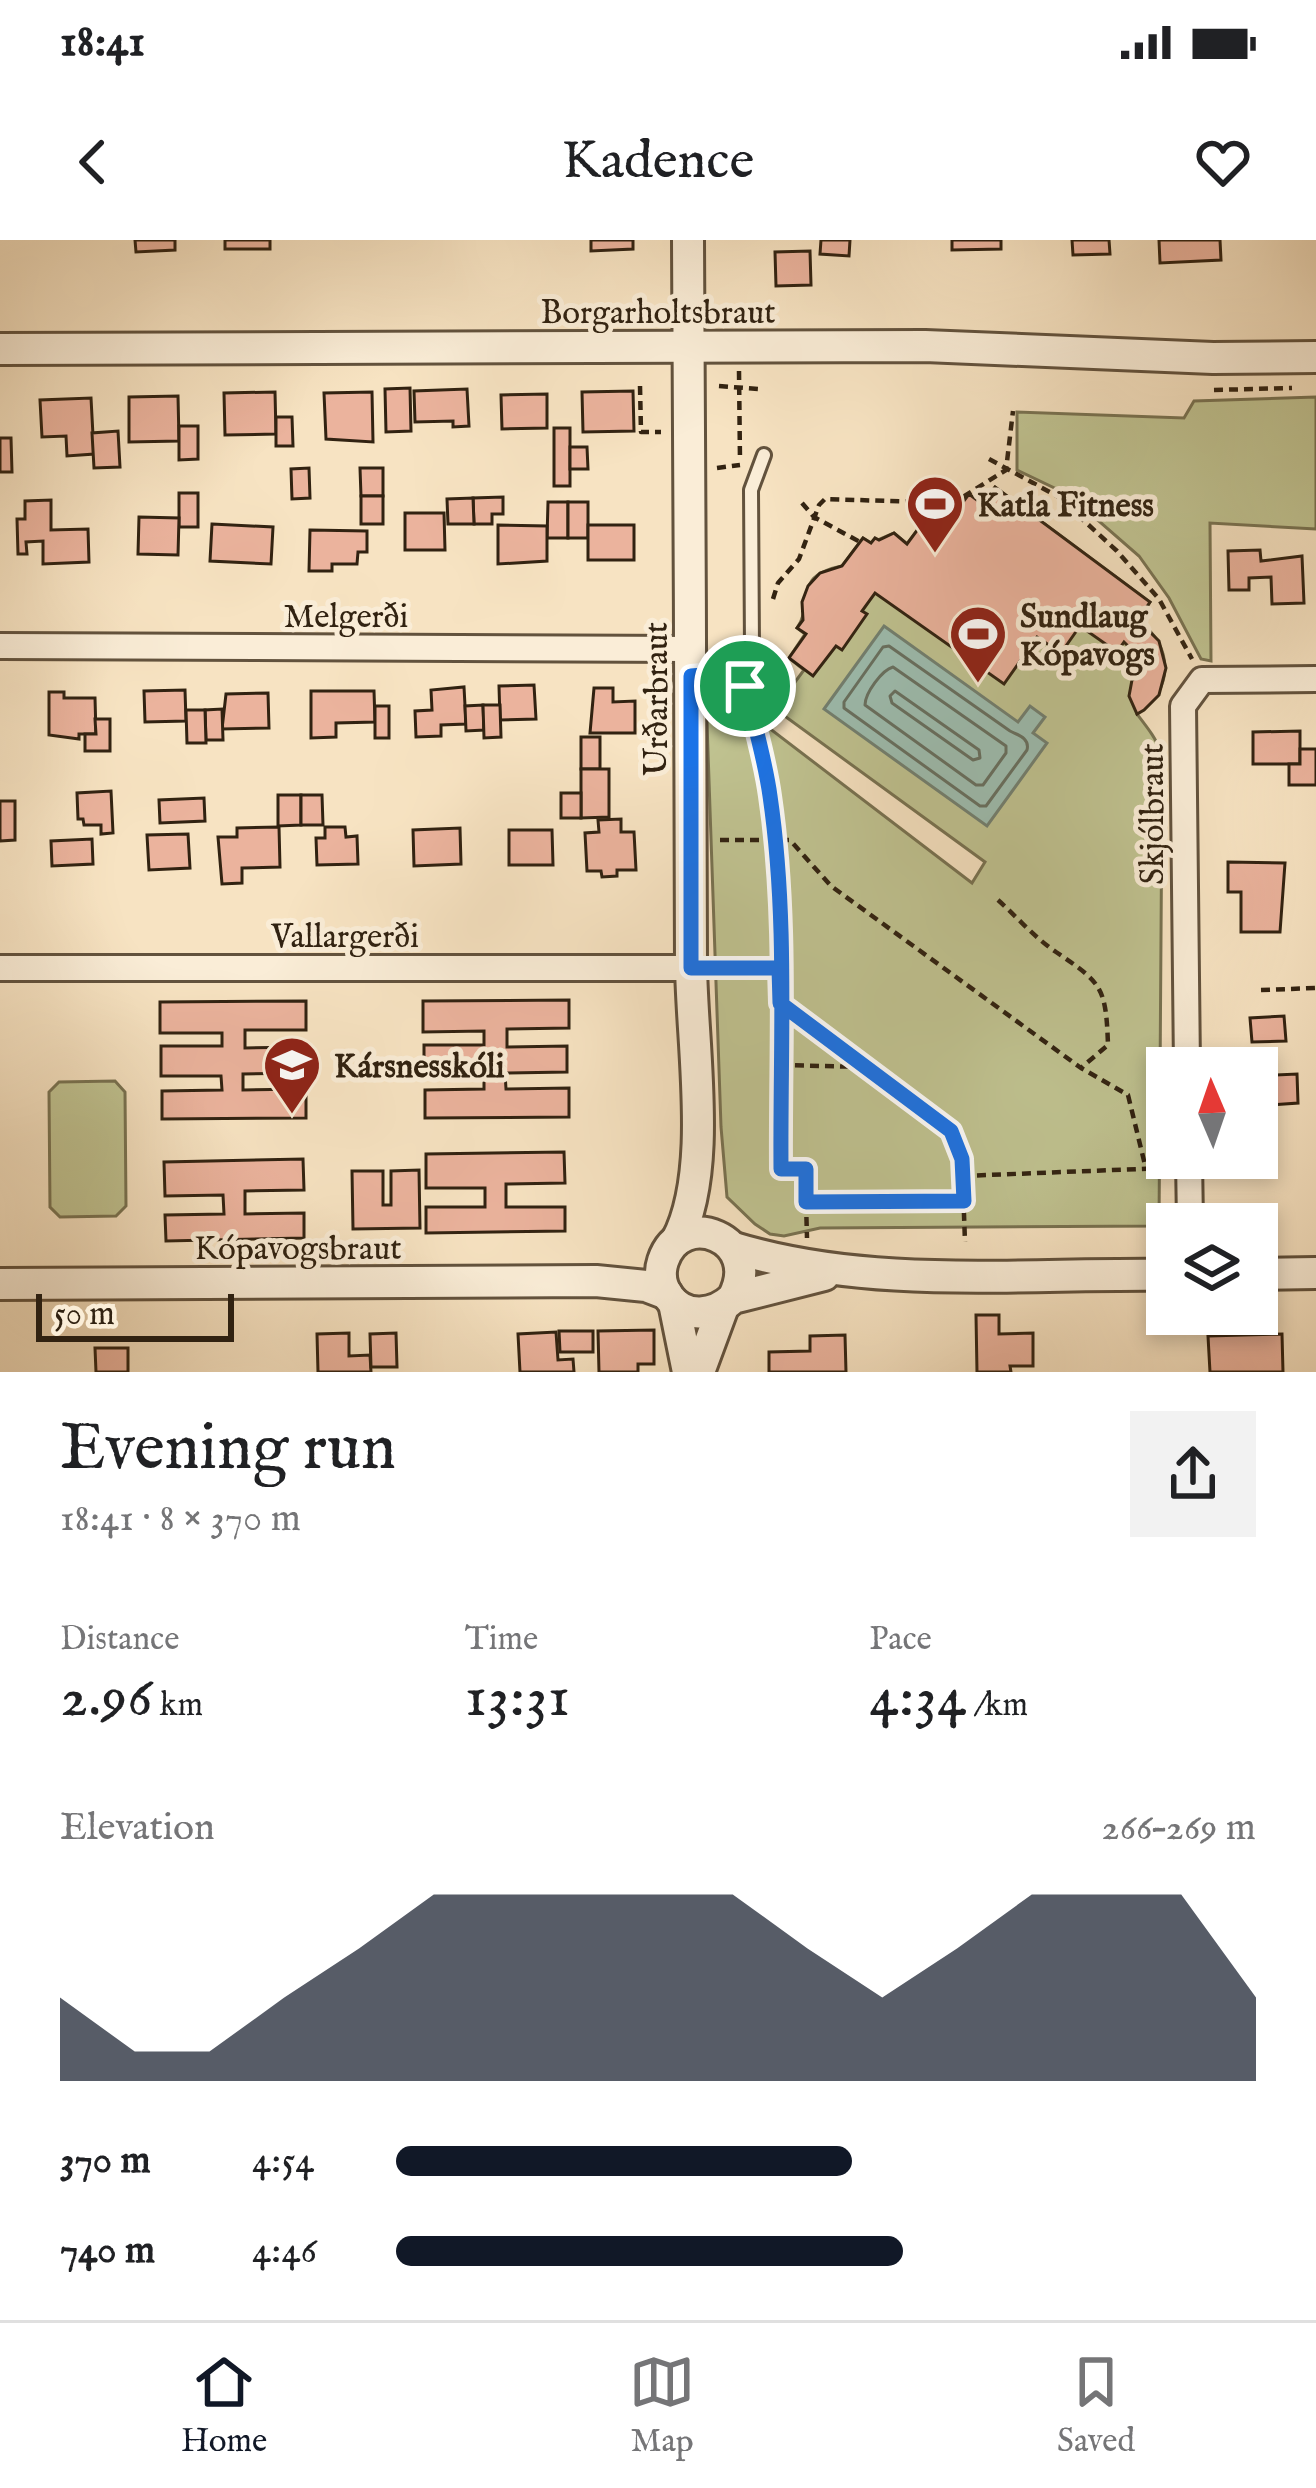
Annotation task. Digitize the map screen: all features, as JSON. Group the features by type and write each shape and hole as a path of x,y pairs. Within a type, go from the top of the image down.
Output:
{"street":[{"name":"Urðarbraut","path":"670,1248 690,1208 697,1158 691,968 688,240"},
{"name":"Borgarholtsbraut","path":"0,349 982,346 1213,358 1316,357"},
{"name":"Melgerði","path":"0,646 691,663"},
{"path":"1202,680 1316,679"},
{"name":"Skjólbraut","path":"1187,1047 1183,706 1202,680"},
{"name":"Vallargerði","path":"0,968 691,968"},
{"name":"Urðarbraut","path":"697,1158 730,1245"},
{"path":"688,1372 661,1269 670,1248 702,1232 781,1262 836,1272 1146,1275"},
{"path":"699,1372 742,1273 730,1245"},
{"name":"Kópavogsbraut","path":"596,1281 645,1267 670,1248"},
{"path":"670,1299 698,1313 836,1272"},
{"path":"1278,1274 1316,1273"},
{"name":"Kópavogsbraut","path":"0,1284 596,1281 646,1286 670,1299"}],"lane":[{"path":"691,663 740,672 748,662 752,647 752,490 764,455"}],"path":[{"path":"725,375 740,386"},
{"path":"640,386 641,432 667,432"},
{"path":"719,386 758,389"},
{"path":"711,469 744,464 740,386"},
{"path":"1214,390 1296,388"},
{"path":"1006,470 1013,411"},
{"path":"989,459 1057,496 1117,551 1159,599 1202,680"},
{"path":"772,605 778,583 799,559 819,505 833,498 953,503 1006,470"},
{"path":"802,502 814,517 860,542"},
{"path":"745,686 770,669 773,628"},
{"path":"740,672 761,748 776,840 781,1169 806,1169 807,1247"},
{"path":"691,840 790,840 831,886 1081,1068 1128,1095 1146,1169 962,1176"},
{"path":"998,900 1053,950 1087,970 1106,1002 1108,1045 1081,1068"},
{"path":"691,968 779,968"},
{"path":"1261,990 1316,988"},
{"path":"780,1003 951,1131 962,1176 965,1242"},
{"path":"780,1065 868,1068"},
{"path":"806,1202 964,1201"}],"green space":[{"path":"1316,397 1316,529 1210,523 1211,661 1201,659 1169,598 1139,556 1069,495 1017,470 1017,412 1184,418 1194,401"},
{"path":"995,487 1150,602 1138,620 1158,642 1165,667 1158,692 1137,714 1162,759 1153,790 1162,792 1160,1047 1146,1047 1146,1179 1159,1179 1159,1203 1146,1203 1146,1226 820,1228 784,1236 770,1234 727,1197 706,694 752,715 972,883 985,862 775,709 804,670 789,658 805,634 797,628 816,576 842,566 863,538 871,543 894,533 907,544 918,529 944,528 969,494 983,504"},
{"path":"115,1081 125,1092 126,1206 116,1216 60,1217 50,1207 49,1092 59,1082"}],"water":[{"path":"884,626 1018,722 1030,706 1045,717 1033,733 1047,743 987,826 824,709"}],"building":[{"path":"135,240 175,240 175,250 136,252"},
{"path":"225,240 270,240 270,249 225,249"},
{"path":"591,240 633,240 633,249 591,251"},
{"path":"821,240 850,240 849,256 820,254"},
{"path":"952,240 1001,240 1001,249 952,250"},
{"path":"1072,240 1109,240 1110,254 1073,255"},
{"path":"1159,240 1220,240 1221,260 1160,263"},
{"path":"810,251 811,285 776,286 775,252"},
{"path":"410,388 411,431 386,432 385,389"},
{"path":"467,389 469,426 453,427 453,421 415,422 414,391"},
{"path":"633,391 634,431 583,432 582,392"},
{"path":"275,392 276,434 225,435 224,393"},
{"path":"372,392 373,442 326,439 324,393"},
{"path":"547,394 547,428 502,429 501,395"},
{"path":"178,396 179,441 129,442 129,397"},
{"path":"91,398 94,454 67,456 66,436 42,437 40,400"},
{"path":"276,417 292,417 293,446 276,446"},
{"path":"179,426 198,426 198,459 179,460"},
{"path":"554,428 570,428 570,486 554,486"},
{"path":"118,431 120,467 94,468 92,433"},
{"path":"0,438 11,438 12,472 0,472"},
{"path":"570,447 587,447 588,469 570,469"},
{"path":"309,468 310,498 292,499 291,469"},
{"path":"360,468 383,468 383,496 361,496"},
{"path":"995,487 1150,602 1138,620 1159,641 1166,668 1159,695 1144,710 1137,714 1129,696 1132,680 1140,675 1141,659 1124,642 1117,652 1080,626 1061,653 1037,637 1004,684 875,593 842,650 836,646 813,676 789,658 806,634 797,628 803,620 802,602 820,573 842,566 863,538 871,543 894,533 907,544 918,529 922,532 935,525 943,529 969,494 982,504"},
{"path":"179,493 198,493 198,527 179,527"},
{"path":"361,496 383,496 383,524 361,524"},
{"path":"503,497 503,514 492,514 492,524 474,524 473,498"},
{"path":"473,498 474,524 448,524 447,499"},
{"path":"51,500 51,530 88,529 89,562 43,564 43,541 26,542 27,554 18,554 17,519 25,519 25,501"},
{"path":"548,502 568,502 568,538 547,538"},
{"path":"568,502 588,502 588,538 568,538"},
{"path":"405,513 444,513 445,550 405,550"},
{"path":"139,517 179,518 178,555 138,554"},
{"path":"212,524 273,527 271,564 210,561"},
{"path":"498,525 547,526 547,561 498,564"},
{"path":"588,525 634,525 634,560 588,560"},
{"path":"310,530 367,531 367,552 358,552 357,564 332,564 332,571 309,571"},
{"path":"1260,550 1261,561 1302,556 1304,603 1272,604 1271,577 1249,578 1249,590 1229,590 1228,551"},
{"path":"534,685 536,719 500,720 499,686"},
{"path":"464,687 466,724 441,725 441,736 416,737 415,711 432,710 431,690"},
{"path":"594,688 613,688 613,702 635,701 635,733 590,733"},
{"path":"185,690 186,721 145,722 144,691"},
{"path":"311,691 374,691 375,722 336,723 336,737 311,738"},
{"path":"49,692 64,692 64,698 95,698 96,734 79,734 79,739 49,735"},
{"path":"268,693 269,728 222,729 226,694"},
{"path":"483,705 484,730 466,731 465,706"},
{"path":"483,705 500,705 501,737 484,738"},
{"path":"375,706 389,706 389,738 375,738"},
{"path":"222,709 223,740 206,740 205,710"},
{"path":"186,710 205,710 206,743 187,743"},
{"path":"95,719 110,719 110,751 85,751 85,734 96,734"},
{"path":"1300,731 1300,764 1253,764 1253,732"},
{"path":"581,737 600,737 600,769 581,769"},
{"path":"1300,749 1316,749 1316,785 1289,785 1289,764 1300,764"},
{"path":"581,769 609,769 609,817 581,818"},
{"path":"111,791 113,833 101,834 101,825 84,825 78,819 77,793"},
{"path":"561,793 581,793 581,818 561,818"},
{"path":"278,795 301,795 301,825 278,826"},
{"path":"301,795 322,795 323,825 301,825"},
{"path":"204,798 205,821 160,823 159,800"},
{"path":"0,801 15,801 15,840 0,841"},
{"path":"621,819 621,832 634,832 636,870 617,870 617,876 602,877 601,871 587,871 585,833 599,832 598,820"},
{"path":"279,827 280,867 242,868 242,883 222,884 218,837 237,837 237,828"},
{"path":"325,827 345,827 346,837 357,836 358,864 317,865 316,838 325,838"},
{"path":"460,828 461,864 414,866 413,830"},
{"path":"509,830 552,830 553,865 509,865"},
{"path":"188,834 190,868 149,870 147,835"},
{"path":"92,839 93,864 52,866 51,841"},
{"path":"1228,862 1285,863 1280,932 1241,932 1241,892 1228,892"},
{"path":"569,1000 569,1028 507,1029 507,1047 567,1046 567,1072 505,1073 506,1089 569,1088 569,1117 425,1118 425,1090 484,1089 484,1075 424,1075 424,1045 484,1045 484,1031 423,1032 423,1001"},
{"path":"306,1001 306,1030 245,1030 245,1048 304,1047 305,1073 243,1074 243,1090 306,1089 306,1118 162,1119 162,1091 222,1090 221,1076 161,1076 161,1046 222,1046 222,1033 160,1033 160,1002"},
{"path":"1284,1016 1286,1041 1252,1042 1250,1018"},
{"path":"1297,1074 1298,1103 1278,1104 1278,1075"},
{"path":"564,1152 565,1183 506,1184 506,1207 565,1207 565,1231 426,1233 426,1207 485,1207 485,1188 426,1188 426,1154"},
{"path":"303,1159 304,1190 245,1191 245,1214 304,1213 304,1238 166,1241 165,1215 224,1214 223,1195 165,1196 164,1162"},
{"path":"419,1170 420,1228 353,1229 352,1171 383,1171 383,1205 391,1205 391,1171"},
{"path":"976,1315 999,1315 999,1334 1033,1333 1033,1366 1010,1366 1011,1372 977,1372"},
{"path":"654,1330 654,1364 638,1364 638,1372 599,1372 598,1331"},
{"path":"559,1331 593,1331 593,1352 560,1352"},
{"path":"556,1332 558,1360 573,1359 574,1372 520,1372 518,1334"},
{"path":"349,1333 349,1356 370,1355 371,1372 318,1372 317,1334"},
{"path":"396,1333 397,1367 371,1367 370,1334"},
{"path":"1282,1334 1283,1372 1210,1372 1208,1336"},
{"path":"845,1335 846,1372 769,1372 769,1352 810,1351 810,1336"},
{"path":"95,1348 128,1348 128,1372 96,1372"}],"place":[{"name":"Katla Fitness","path":"935,555"},
{"name":"Sundlaug Kópavogs","path":"978,685"},
{"name":"Kársnesskóli","path":"292,1116"}],"route":[{"path":"745,686 740,672 691,676 691,968 779,968 780,1003 951,1131 962,1159 964,1201 806,1202 806,1169 781,1169 780,1003 776,840 745,686"}]}
